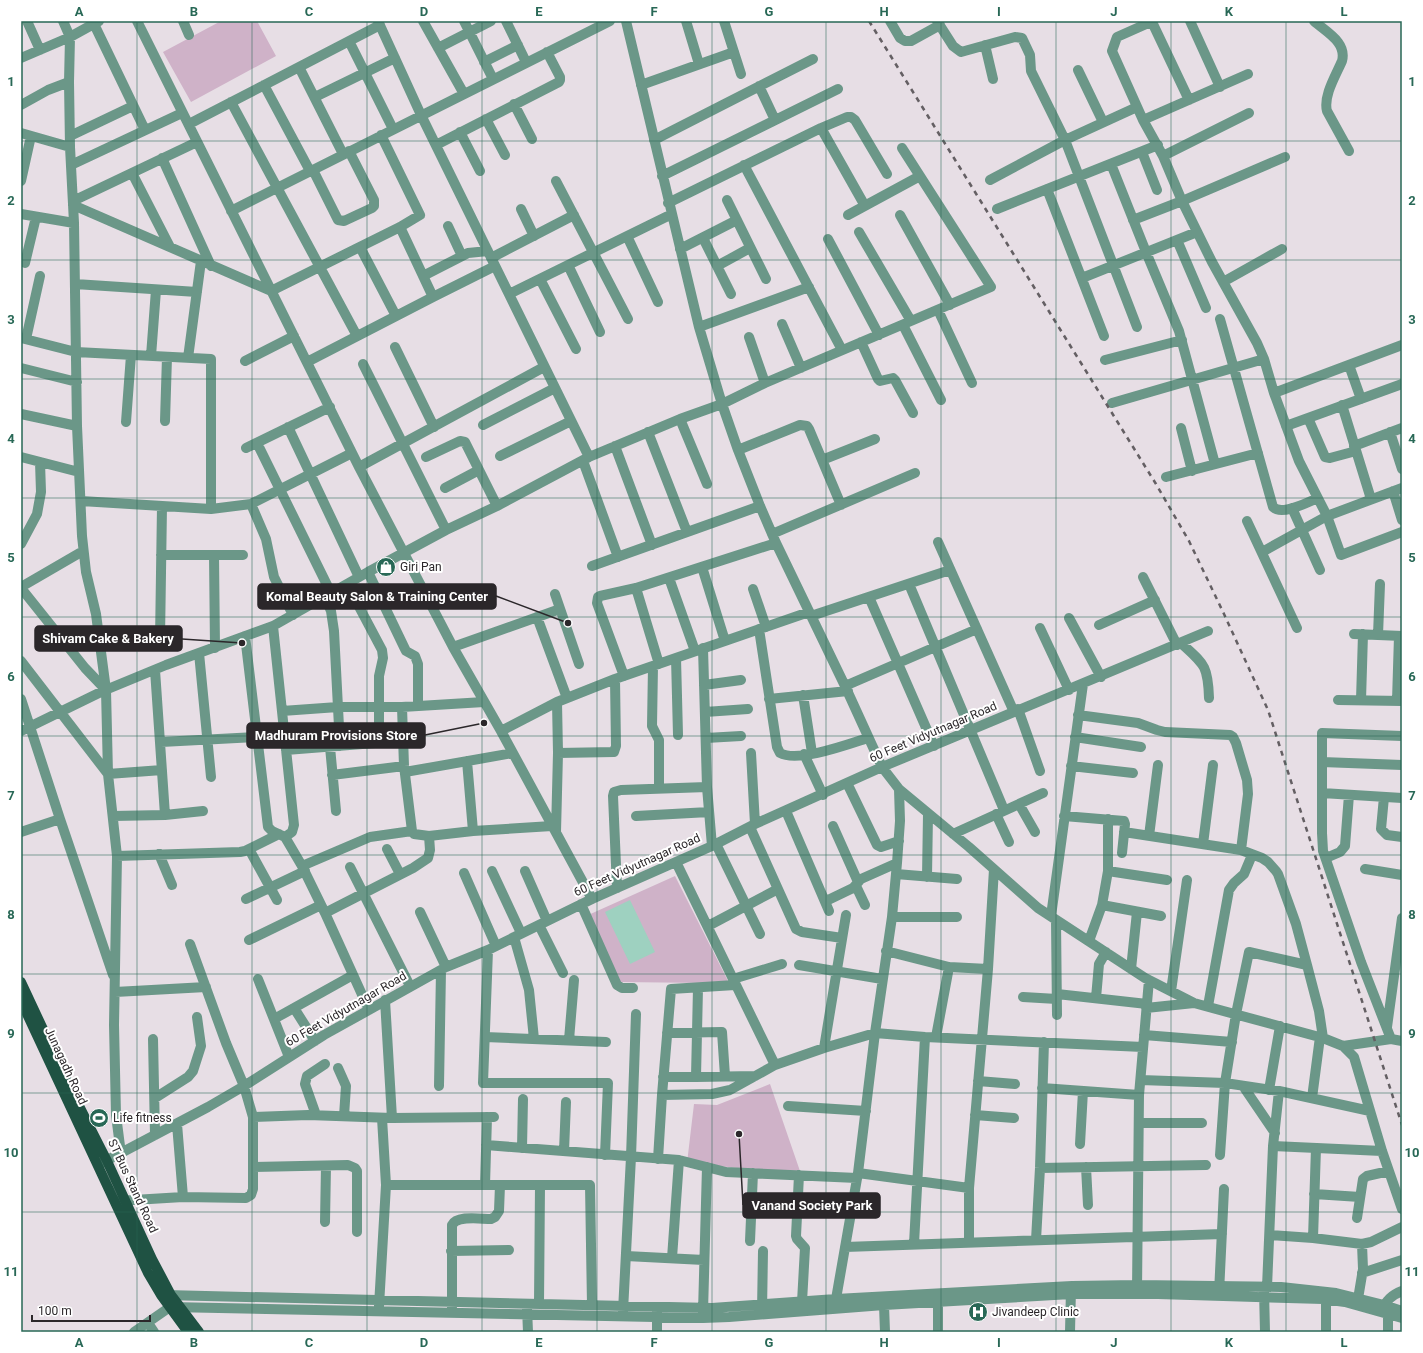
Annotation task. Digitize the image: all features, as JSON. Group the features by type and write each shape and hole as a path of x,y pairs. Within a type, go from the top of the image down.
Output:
{"main road":[{"name":"ST Bus Stand Road","path":"21,982 76,1100 103,1163 126,1200 166,1295 175,1307 199,1332"},
{"name":"Junagadh Road","path":"21,1001 103,1163 114,1201 148,1273 166,1295"},
{"path":"175,1307 188,1332"}],"street":[{"path":"27,21 40,50"},
{"path":"63,21 70,37 70,147 74,223 77,426 83,551 86,572 96,614 106,690 108,774 117,856 115,987 116,1115 121,1154"},
{"path":"137,21 359,467 453,647 501,731 592,899"},
{"path":"183,21 189,35"},
{"path":"423,21 464,94"},
{"path":"464,21 493,79"},
{"path":"438,48 491,21"},
{"path":"506,21 526,62"},
{"path":"231,211 610,21"},
{"path":"626,21 668,203 672,214 699,327 722,404 738,450 774,539 847,688 882,767 899,789 1038,908 1149,980 1194,1003"},
{"path":"686,21 699,64"},
{"path":"724,21 741,74"},
{"path":"890,21 900,38 905,41 911,41 939,23 953,46 961,52 1015,37 1022,38 1030,55 1031,71 1065,140 1137,327"},
{"path":"1189,100 1152,21 1117,37 1112,51 1143,120 1163,156 1197,232 1257,343 1264,359 1274,394 1299,461 1327,516 1341,555 1402,532"},
{"path":"1190,21 1220,87"},
{"path":"1314,21 1337,41 1343,50 1342,61 1327,97 1325,106 1349,151"},
{"path":"21,58 70,37 97,22 133,106 145,130"},
{"path":"188,124 349,41 379,23 421,115 571,421 586,459 618,557"},
{"path":"349,41 393,129"},
{"path":"484,62 518,45"},
{"path":"985,45 993,79"},
{"path":"436,145 559,82 560,80 547,52"},
{"path":"641,85 734,52"},
{"path":"315,97 395,58"},
{"path":"654,140 813,59"},
{"path":"264,85 338,220 344,221 372,208 374,206 374,200 346,153 299,67"},
{"path":"1078,70 1103,122"},
{"path":"1143,120 1248,74"},
{"path":"21,105 48,90 69,82"},
{"path":"760,86 775,120"},
{"path":"662,176 838,89"},
{"path":"230,102 357,336"},
{"path":"514,104 532,139"},
{"path":"70,136 133,106"},
{"path":"990,180 1065,140 1137,107"},
{"path":"71,165 182,112"},
{"path":"1163,156 1249,113"},
{"path":"668,203 821,128 847,117 853,118 887,174"},
{"path":"486,119 505,155"},
{"path":"821,128 866,206"},
{"path":"460,132 480,171"},
{"path":"21,181 26,135 70,147"},
{"path":"73,203 170,248 271,291 419,217 420,213 382,135"},
{"path":"73,203 197,142"},
{"path":"997,209 1158,146"},
{"path":"25,729 106,690 199,653 273,626 404,552 497,506 586,459 680,419 722,404 766,383 991,287 902,148"},
{"path":"1142,152 1157,190"},
{"path":"1133,220 1182,201 1285,157"},
{"path":"162,158 211,266"},
{"path":"1111,164 1182,340 1215,464"},
{"path":"744,165 842,350"},
{"path":"132,173 170,248"},
{"path":"848,215 920,176"},
{"path":"556,181 628,319"},
{"path":"1047,189 1104,336"},
{"path":"727,200 766,279"},
{"path":"521,209 534,236"},
{"path":"21,214 74,223"},
{"path":"509,294 672,214"},
{"path":"308,362 433,297 491,258 574,215"},
{"path":"900,215 950,305"},
{"path":"25,263 36,217"},
{"path":"680,249 737,220"},
{"path":"448,226 462,256"},
{"path":"400,227 433,297"},
{"path":"860,232 907,323 941,400"},
{"path":"1082,278 1197,232"},
{"path":"627,236 658,302"},
{"path":"703,238 731,294"},
{"path":"828,239 879,335"},
{"path":"1177,240 1206,308"},
{"path":"360,246 396,316"},
{"path":"717,266 750,248"},
{"path":"1223,282 1282,249"},
{"path":"423,276 470,252 491,258"},
{"path":"188,358 201,261"},
{"path":"568,265 600,332"},
{"path":"40,276 23,338 76,352 211,359 211,509"},
{"path":"540,279 576,349"},
{"path":"75,284 197,292"},
{"path":"699,327 809,287"},
{"path":"151,356 156,290"},
{"path":"938,310 972,382"},
{"path":"1220,319 1273,507 1277,510 1292,508 1318,498"},
{"path":"782,324 801,368"},
{"path":"244,361 294,336"},
{"path":"749,337 766,383"},
{"path":"1105,360 1182,340"},
{"path":"861,342 878,379 880,381 892,378 895,380 913,412"},
{"path":"1274,394 1402,345"},
{"path":"395,347 434,427"},
{"path":"126,422 131,355"},
{"path":"164,421 167,357"},
{"path":"1112,403 1264,359"},
{"path":"363,364 446,530"},
{"path":"1349,365 1361,399"},
{"path":"359,467 544,367"},
{"path":"21,368 77,382"},
{"path":"1286,426 1401,386"},
{"path":"483,425 555,388"},
{"path":"1342,406 1371,500"},
{"path":"246,448 330,407"},
{"path":"21,414 77,426"},
{"path":"1308,418 1325,457 1330,458 1402,428"},
{"path":"680,419 707,484"},
{"path":"500,456 571,421"},
{"path":"738,450 803,425 809,429 841,505"},
{"path":"288,427 310,475 363,574 404,647 418,664 418,706"},
{"path":"1181,428 1192,470"},
{"path":"648,432 687,532"},
{"path":"1390,432 1402,469"},
{"path":"822,460 875,439"},
{"path":"426,457 457,442 465,442 497,506"},
{"path":"256,443 328,595 334,631 338,707 332,775 336,811"},
{"path":"615,446 652,545"},
{"path":"81,501 211,509 251,504 352,453"},
{"path":"1166,477 1258,453"},
{"path":"21,457 79,472"},
{"path":"21,544 37,514 41,492 40,462"},
{"path":"445,488 479,470"},
{"path":"558,754 614,752 616,746 619,677 597,599 600,596 636,588 669,578 774,539 841,505 915,473"},
{"path":"1262,552 1327,516 1397,490 1402,520"},
{"path":"251,504 266,539 274,577 293,615"},
{"path":"160,640 162,506"},
{"path":"592,566 760,506"},
{"path":"1292,508 1320,570"},
{"path":"1247,521 1297,628"},
{"path":"938,542 1016,711 1040,771"},
{"path":"83,551 21,588 84,668 106,690"},
{"path":"161,554 243,555"},
{"path":"214,555 215,648"},
{"path":"702,567 725,641"},
{"path":"501,731 557,702 619,677 762,628 869,597 950,570"},
{"path":"1143,577 1179,644 1199,660 1206,669 1209,682 1209,698"},
{"path":"669,578 699,650 704,685 707,787 714,845 747,906 760,934"},
{"path":"286,750 375,743 377,741 380,676 383,658 382,650 347,584"},
{"path":"909,584 971,730 1009,842"},
{"path":"1378,635 1380,584"},
{"path":"636,588 656,665 652,726 659,740 659,789"},
{"path":"753,589 762,628 769,699 777,747 780,753 787,755 808,754 830,750 868,738"},
{"path":"555,594 579,664"},
{"path":"869,597 934,746"},
{"path":"1099,625 1155,600"},
{"path":"453,647 560,609"},
{"path":"537,617 567,698"},
{"path":"1069,618 1101,676"},
{"path":"117,856 240,852 292,832 294,825 273,626"},
{"path":"1040,628 1069,690"},
{"path":"769,699 847,688 897,663 977,629"},
{"name":"60 Feet Vidyutnagar Road","path":"103,1163 244,1086 315,1041 443,968 492,948 581,904 714,845 882,767 1208,631"},
{"path":"1338,700 1400,701 1400,636 1358,634 1361,700"},
{"path":"246,636 267,824 269,830 282,836 303,869 369,1010"},
{"path":"199,653 211,777"},
{"path":"676,658 678,735"},
{"path":"21,661 108,774"},
{"path":"155,670 165,815"},
{"path":"704,685 741,680"},
{"path":"1057,1015 1053,918 1064,816 1083,684"},
{"path":"803,695 808,754 823,795"},
{"path":"21,699 25,729 60,819 115,987"},
{"path":"282,711 338,707 418,706 484,702"},
{"path":"554,829 558,754 557,702"},
{"path":"402,706 405,769 412,831"},
{"path":"705,712 748,709"},
{"path":"1078,715 1138,723 1165,732 1233,737 1236,742 1248,786 1248,800 1241,850"},
{"path":"1391,1039 1361,962 1324,851 1322,833 1322,733 1402,736"},
{"path":"706,738 742,736"},
{"path":"161,742 257,737"},
{"path":"1075,737 1141,747"},
{"path":"332,775 405,769 513,753"},
{"path":"751,754 753,826 778,890 795,927 798,931 842,938"},
{"path":"467,761 473,831"},
{"path":"1322,762 1402,765"},
{"path":"1149,836 1158,764"},
{"path":"1203,844 1213,765"},
{"path":"1071,766 1133,773"},
{"path":"108,774 162,770"},
{"path":"847,783 877,845 881,847 899,841"},
{"path":"617,888 614,794 619,790 707,787"},
{"path":"836,1304 857,1176 882,979 892,917 899,841 899,789"},
{"path":"1322,793 1402,798"},
{"path":"953,834 1043,794"},
{"path":"1326,858 1340,852 1345,846 1349,795"},
{"path":"1384,797 1381,829 1387,835 1402,837"},
{"path":"1019,804 1035,832"},
{"path":"113,816 165,815 203,811"},
{"path":"786,811 828,906 857,884 897,863"},
{"path":"636,816 709,812"},
{"path":"927,876 928,814"},
{"path":"1064,816 1124,821 1122,853"},
{"path":"21,832 60,819"},
{"path":"1089,942 1102,906 1108,870 1108,819"},
{"path":"833,826 865,905"},
{"path":"246,899 271,888 303,869 370,837 412,831 414,834 429,836 473,831 554,829"},
{"path":"1124,832 1241,850 1268,862 1276,871 1296,924 1319,1011 1322,1037 1312,1098"},
{"path":"249,940 363,893 413,868 428,858 430,850 429,836"},
{"path":"249,849 277,900"},
{"path":"387,849 400,874"},
{"path":"159,854 172,885"},
{"path":"1208,1006 1229,890 1231,886 1244,874 1252,855"},
{"path":"676,862 775,1065"},
{"path":"350,867 410,986"},
{"path":"969,1242 969,1188 988,969 994,869"},
{"path":"1365,869 1402,875"},
{"path":"1108,870 1167,880"},
{"path":"492,871 518,935 529,990 534,1039"},
{"path":"525,871 543,923 563,973"},
{"path":"464,873 492,948 483,1083 608,1084 605,1155"},
{"path":"896,874 958,879"},
{"path":"1172,991 1187,880"},
{"path":"708,926 778,890"},
{"path":"581,904 617,985 622,988 633,988"},
{"path":"1102,906 1161,916"},
{"path":"420,912 443,968 439,1086"},
{"path":"1131,969 1137,912"},
{"path":"824,1048 846,915"},
{"path":"892,917 958,917"},
{"path":"1387,1029 1402,923"},
{"path":"114,1201 184,1197 246,1198 251,1195 253,1189 253,1117 244,1086 226,1043 190,944"},
{"path":"886,951 949,967 988,969"},
{"path":"1096,998 1099,964 1106,952"},
{"path":"1220,1155 1225,1083 1236,1014 1249,952 1307,965"},
{"path":"658,1159 663,1077 671,990 698,988 734,982 782,964"},
{"path":"799,965 882,979"},
{"path":"936,1037 949,967"},
{"path":"274,1019 353,975"},
{"path":"258,979 289,1057"},
{"path":"569,1040 574,980"},
{"path":"1137,1289 1139,1095 1149,980"},
{"path":"115,987 206,987"},
{"path":"696,1077 698,988"},
{"path":"1023,997 1096,998 1147,1006 1194,1003 1322,1037 1343,1046 1354,1057 1382,1151 1402,1209"},
{"path":"379,1311 386,1185 387,1118 385,1000"},
{"path":"294,1008 315,1041"},
{"path":"623,1311 631,1157 636,1014"},
{"path":"155,1098 188,1078 193,1071 201,1046 197,1018"},
{"path":"1265,1332 1265,1290 1270,1235 1273,1146 1275,1133 1274,1090 1280,1026"},
{"path":"667,1033 722,1032 725,1076"},
{"path":"662,1095 712,1094 730,1090 775,1065 824,1048 875,1033 1143,1047"},
{"path":"1144,1035 1232,1042"},
{"path":"914,1244 925,1036"},
{"path":"485,1037 606,1042"},
{"path":"153,1039 155,1135"},
{"path":"1343,1046 1391,1039 1402,1041"},
{"path":"1036,1240 1044,1042"},
{"path":"316,1115 305,1084 305,1079 325,1064"},
{"path":"338,1068 346,1086 344,1116"},
{"path":"663,1077 756,1076"},
{"path":"1141,1080 1225,1083 1274,1090 1370,1112"},
{"path":"978,1081 1015,1084"},
{"path":"1243,1086 1275,1133"},
{"path":"1042,1088 1139,1095"},
{"path":"1080,1144 1083,1091"},
{"path":"522,1148 523,1099"},
{"path":"564,1151 566,1102"},
{"path":"788,1106 866,1111"},
{"path":"253,1117 316,1115 387,1118 490,1117 486,1145 485,1185"},
{"path":"975,1115 1014,1118"},
{"path":"176,1124 184,1197"},
{"path":"1139,1124 1202,1124"},
{"path":"486,1145 679,1160 726,1172 857,1176 917,1181 969,1188"},
{"path":"1273,1146 1382,1151"},
{"path":"1313,1238 1316,1148"},
{"path":"672,1258 679,1160"},
{"path":"253,1166 348,1165 355,1168 357,1172 357,1232"},
{"path":"1040,1168 1206,1165"},
{"path":"325,1222 326,1166"},
{"path":"703,1312 707,1166"},
{"path":"1086,1167 1088,1205"},
{"path":"1357,1218 1362,1182 1365,1178 1389,1172"},
{"path":"750,1241 753,1173"},
{"path":"799,1175 796,1236 805,1248 802,1302"},
{"path":"386,1185 590,1185 592,1305"},
{"path":"452,1313 451,1228 453,1222 460,1219 491,1219 498,1215 500,1185"},
{"path":"538,1304 540,1185"},
{"path":"1219,1291 1224,1189"},
{"path":"1314,1194 1360,1197"},
{"path":"1270,1235 1313,1238 1362,1244 1371,1242 1402,1227"},
{"path":"845,1247 1222,1234"},
{"path":"1358,1299 1362,1273 1362,1244"},
{"path":"451,1251 509,1250"},
{"path":"762,1310 763,1251"},
{"path":"626,1256 704,1260"},
{"path":"1362,1273 1402,1260"},
{"path":"1070,1332 1071,1290"},
{"path":"134,1332 175,1307 485,1314 623,1311 703,1312 712,1308 762,1310 836,1304 1071,1290 1265,1290 1326,1295 1345,1302 1384,1311 1402,1311"},
{"path":"1388,1332 1384,1311 1392,1296 1402,1291"},
{"path":"1326,1295 1336,1293 1358,1299 1402,1318"},
{"path":"166,1295 592,1305 623,1311"},
{"path":"762,1310 802,1302 884,1306 938,1302 991,1295"},
{"path":"1326,1295 1326,1332"},
{"path":"485,1302 485,1314"},
{"path":"938,1302 938,1332"},
{"path":"527,1304 528,1332"},
{"path":"884,1306 885,1332"},
{"path":"657,1312 657,1332"},
{"path":"148,1323 154,1332"}],"shaded area":[{"path":"221,21 257,21 276,56 191,102 163,52"},
{"path":"675,876 728,981 707,983 618,982 586,916"},
{"path":"630,900 655,952 630,964 605,912"},
{"path":"770,1084 801,1174 687,1163 694,1104 717,1105"}],"railway":[{"path":"869,21 1156,484 1189,541 1268,710 1402,1125"}],"place":[{"name":"Giri Pan","path":"386,567"},
{"name":"Komal Beauty Salon & Training Center","path":"568,623"},
{"name":"Shivam Cake & Bakery","path":"242,643"},
{"name":"Madhuram Provisions Store","path":"484,723"},
{"name":"Life fitness","path":"99,1118"},
{"name":"Vanand Society Park","path":"739,1134"},
{"name":"Jivandeep Clinic","path":"978,1312"}]}
